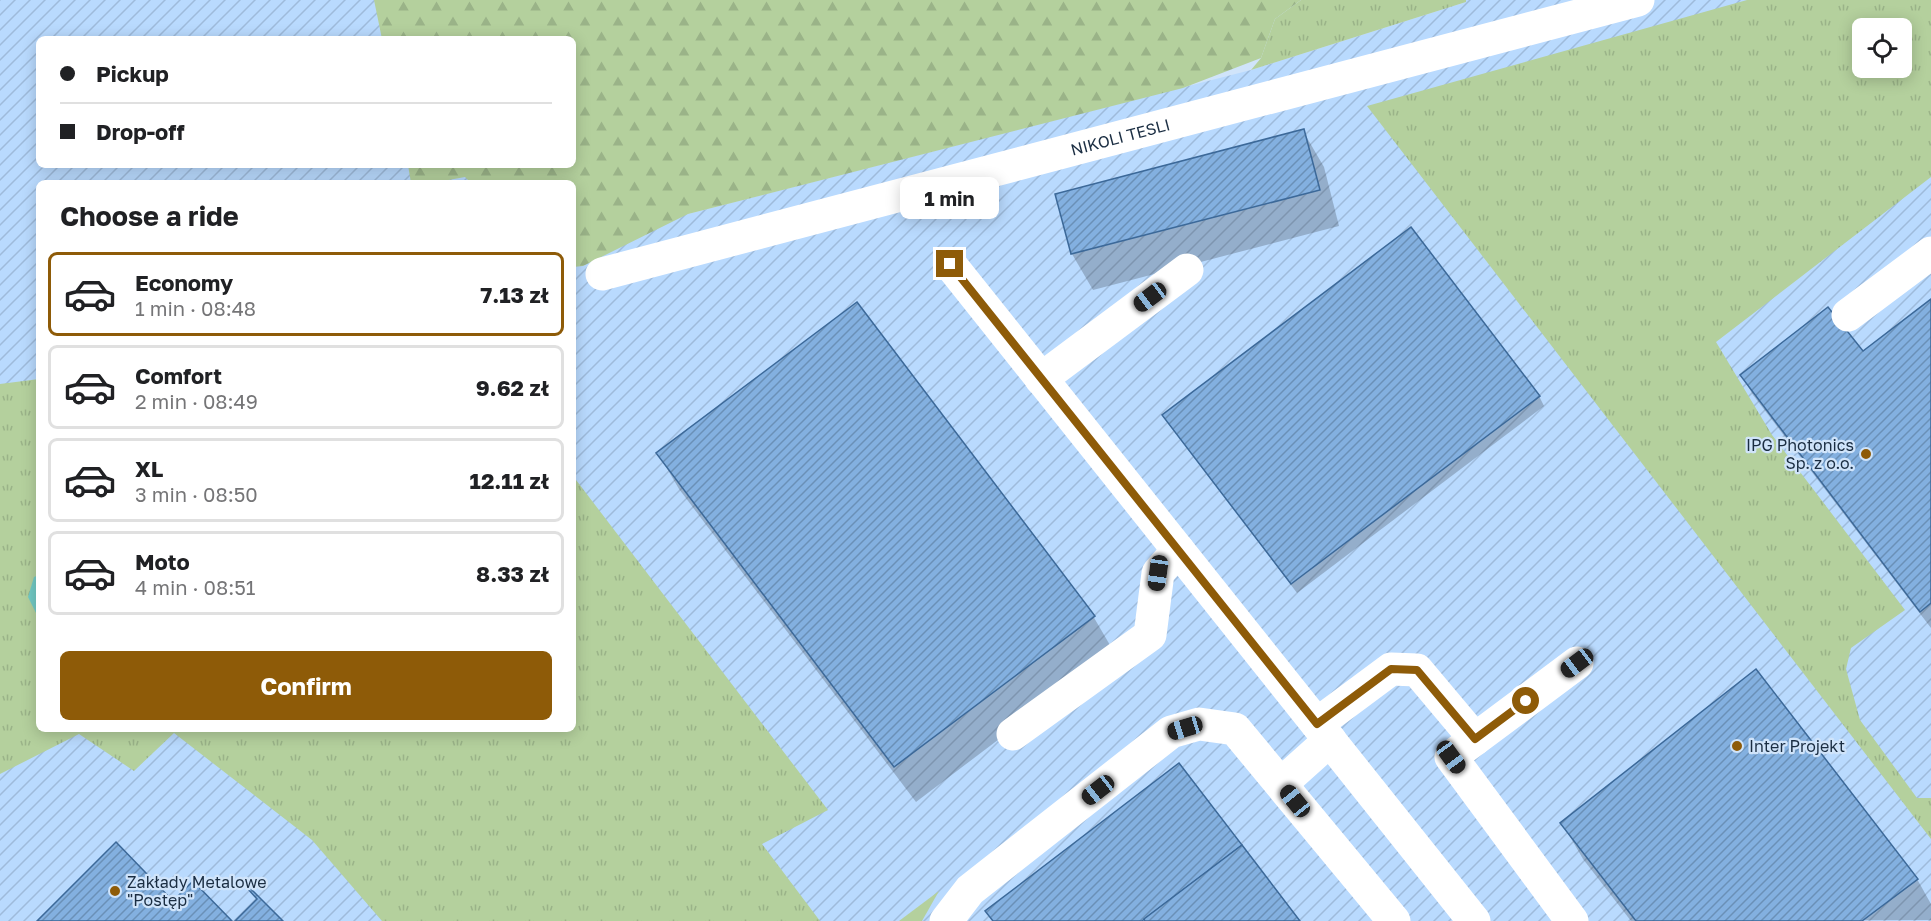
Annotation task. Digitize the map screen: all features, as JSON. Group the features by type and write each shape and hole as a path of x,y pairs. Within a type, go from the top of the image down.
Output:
{"lane":[{"name":"NIKOLI TESLI","path":"602,274 1638,0"},
{"path":"1848,315 1931,253"},
{"path":"950,264 1474,921"},
{"path":"1041,379 1187,270"},
{"path":"1013,734 1150,635 1158,573 1178,550"},
{"path":"1572,921 1451,757 1577,663"},
{"path":"1281,784 1323,732 1391,669 1417,670 1475,739"},
{"path":"946,921 970,890 1171,732 1199,724 1235,729 1394,921"}],"shaded area":[{"path":"0,0 677,0 688,214 1251,70 1466,2 1466,0 1931,0 1931,921 0,921"},
{"path":"36,576 36,613 28,597"}],"green space":[{"path":"374,0 1301,0 1275,19 1261,58 1183,88 688,214 583,266 576,267 576,180 468,180 465,177 448,180 410,180 408,168 576,168 576,36 381,36"},
{"path":"1301,0 1466,0 1466,2 1251,70 1261,58 1275,19"},
{"path":"1747,0 1931,0 1931,177 1716,342 1772,435 1905,610 1851,648 1846,669 1860,720 1917,798 1931,798 1931,839 1367,106"},
{"path":"36,379 36,732 576,732 576,480 828,810 762,844 820,921 382,921 312,840 174,733 134,771 79,734 0,774 0,384"},
{"path":"939,891 922,921 899,921"}],"building":[{"path":"1304,129 1320,190 1071,254 1055,194"},
{"path":"1411,227 1540,396 1291,584 1162,415"},
{"name":"IPG Photonics Sp. z o.o.","path":"1931,299 1931,603 1920,612 1740,375 1828,307 1863,351"},
{"path":"857,302 1095,616 894,767 656,453"},
{"name":"Inter Projekt","path":"1756,669 1918,879 1862,921 1636,921 1560,823"},
{"path":"1179,763 1242,845 1142,921 993,921 985,911"},
{"name":"Zakłady Metalowe \"Postęp\"","path":"116,842 173,901 193,881 232,921 37,921"},
{"path":"1242,845 1300,921 1145,921 1144,919"},
{"name":"Zakłady Metalowe \"Postęp\"","path":"248,886 283,921 235,921 257,899 247,888"}],"place":[{"name":"IPG Photonics Sp. z o.o.","path":"1866,454"},
{"name":"Inter Projekt","path":"1737,746"},
{"name":"Zakłady Metalowe \"Postęp\"","path":"115,891"}],"route":[{"path":"950,264 1317,724 1391,669 1417,670 1475,739 1526,701"}]}
